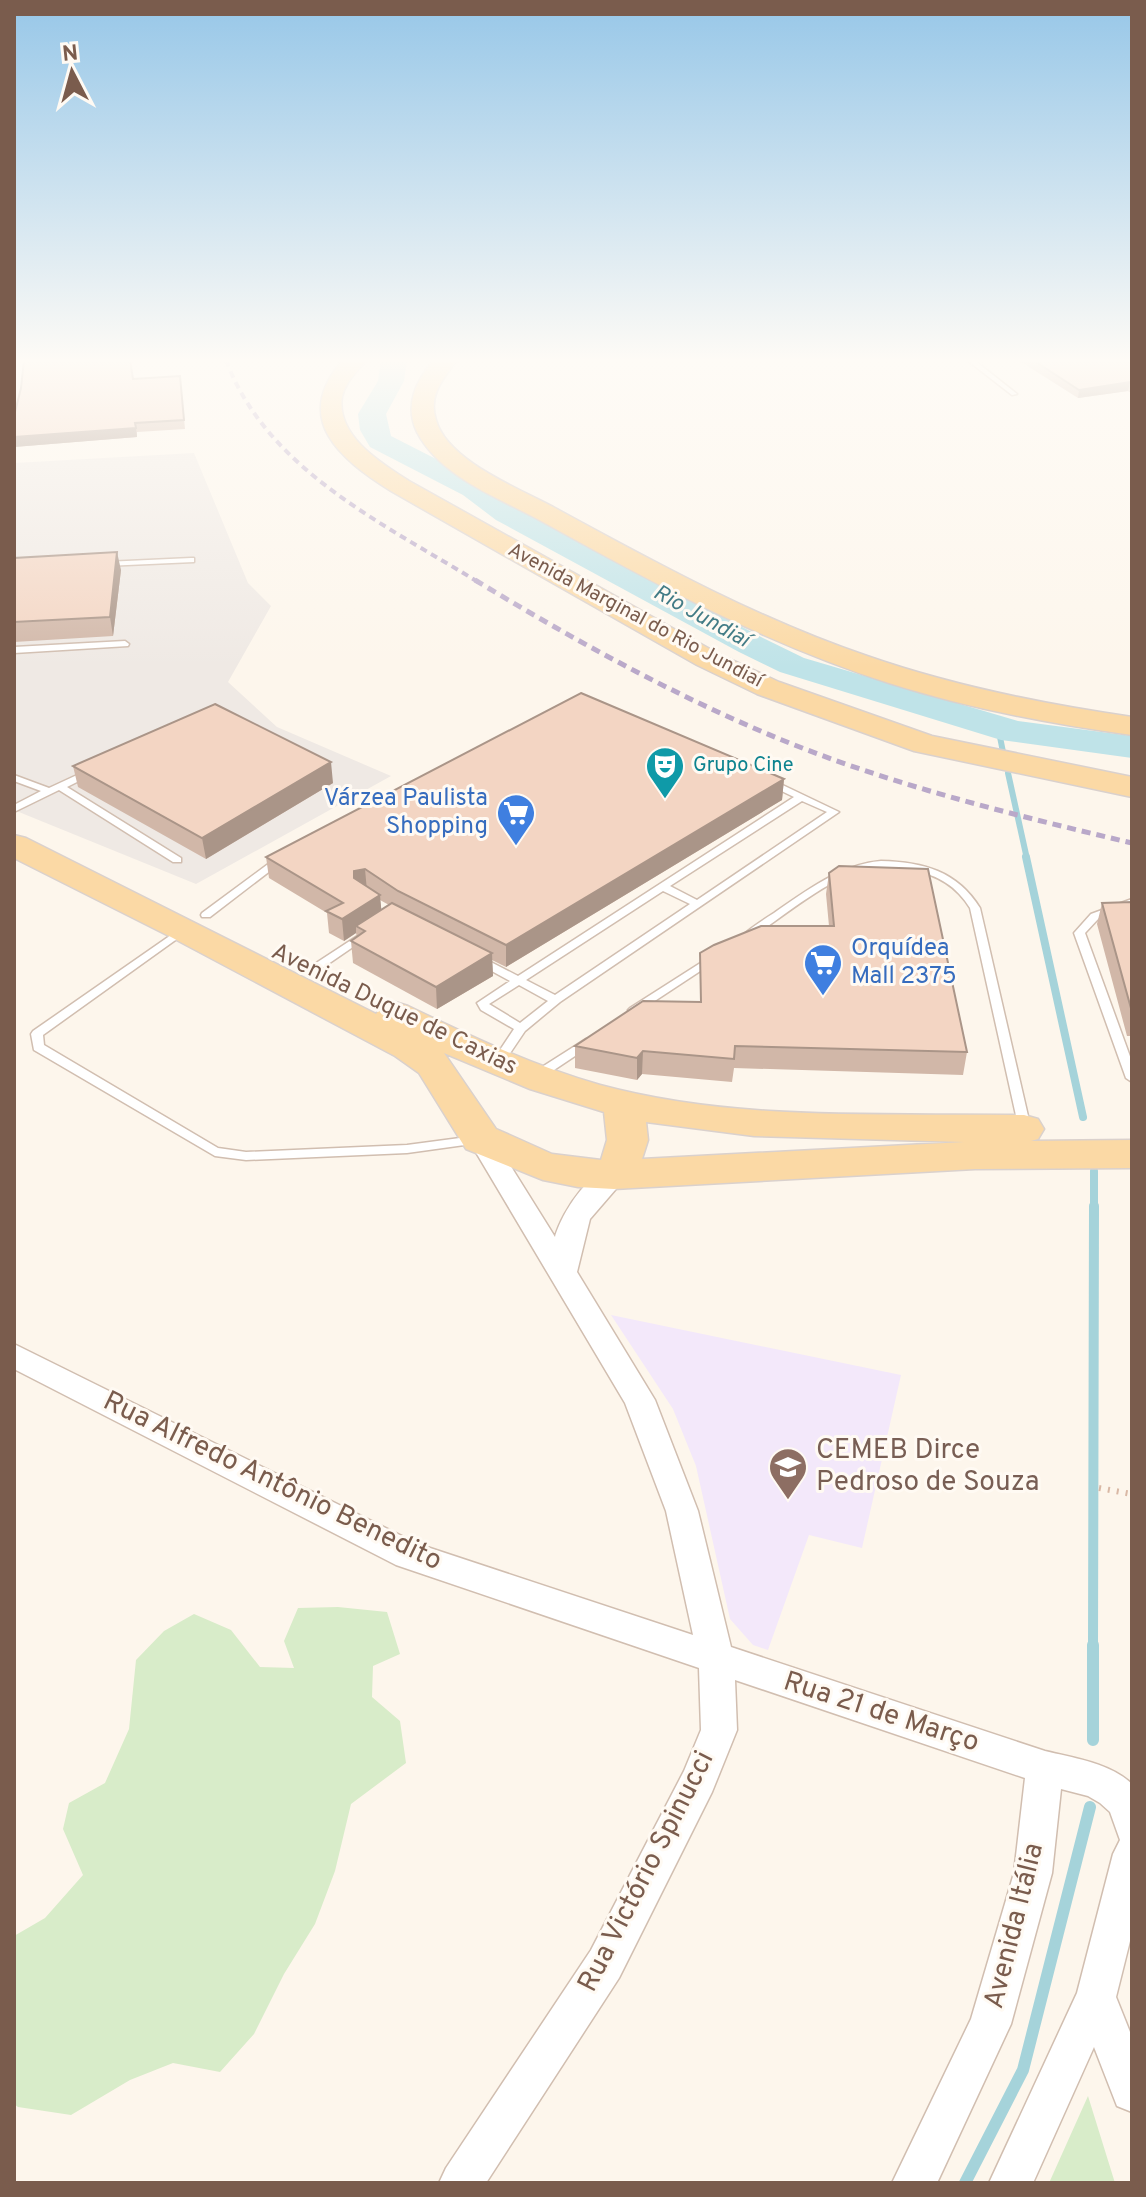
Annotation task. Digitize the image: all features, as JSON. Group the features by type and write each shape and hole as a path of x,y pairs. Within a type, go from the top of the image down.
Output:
{"main road":[{"name":"Avenida Marginal do Rio Jundiaí","path":"364,463 400,486 639,621 768,688 925,744 1132,787"},
{"path":"459,463 587,536 732,611 835,654 902,677 1001,702 1132,726"},
{"name":"Avenida Duque de Caxias","path":"14,826 195,922 409,1047 433,1064 471,1124"},
{"name":"Avenida Duque de Caxias","path":"14,845 311,971 516,1071 621,1102 710,1118 1132,1132"},
{"path":"516,1071 492,1079 473,1091 471,1124 543,1166 614,1175 975,1155 1132,1154"},
{"path":"614,1175 625,1155 630,1130 621,1102"}],"street":[{"name":"Rua Victório Spinucci","path":"461,2183 605,1964 699,1780 719,1730 716,1659 682,1511 640,1400 471,1124"},
{"path":"563,1272 569,1225 586,1202 614,1175"},
{"name":"Rua Alfredo Antônio Benedito","path":"14,1355 408,1555 716,1659"},
{"name":"Rua 21 de Março","path":"716,1659 1045,1768"},
{"path":"1045,1768 1108,1785 1125,1799 1132,1827"},
{"name":"Avenida Itália","path":"914,2183 990,2024 1033,1873 1045,1768"},
{"path":"1011,2183 1096,1997 1132,1854"},
{"path":"1096,1997 1132,2091"}],"lane":[{"path":"88,565 191,560"},
{"path":"14,650 125,644"},
{"path":"14,809 103,767"},
{"path":"14,778 54,788 177,860"},
{"path":"516,1071 521,1028 556,1000 834,812 759,778"},
{"path":"521,1028 483,1005 801,797"},
{"path":"296,850 269,865 195,922 37,1034 38,1047 215,1152 246,1156 407,1149 471,1124"},
{"path":"743,939 847,873 868,866 896,864 936,872 965,889 975,908 1025,1129"},
{"path":"662,886 698,904"},
{"path":"1132,902 1095,916 1079,933 1128,1054 1132,1078"},
{"path":"311,971 377,926"},
{"path":"627,1015 730,947"},
{"path":"463,952 556,1000"},
{"path":"516,1071 602,1032"}],"path":[{"path":"1099,1488 1132,1494"}],"shaded area":[{"path":"14,463 198,463 248,583 271,606 228,682 277,727 391,776 196,884 14,810"},
{"name":"CEMEB Dirce Pedroso de Souza","path":"611,1315 901,1375 862,1548 809,1535 768,1650 753,1645 730,1619 696,1466 673,1409"}],"green space":[{"path":"338,1607 387,1612 400,1654 373,1666 372,1697 400,1721 406,1763 351,1804 335,1871 315,1924 284,1974 254,2034 220,2072 173,2063 130,2080 71,2115 18,2107 14,2104 14,1936 45,1918 83,1875 63,1829 69,1803 105,1783 129,1729 136,1660 164,1631 194,1614 231,1630 260,1667 294,1668 284,1641 298,1608"},
{"path":"1088,2096 1115,2183 1049,2183"}],"building":[{"path":"117,552 110,617 14,622 14,558"},
{"name":"Várzea Paulista Shopping","path":"581,693 784,779 506,945 398,891 365,869 354,871 354,878 380,895 342,919 326,911 343,903 266,857"},
{"path":"215,704 331,762 202,838 73,766"},
{"name":"Orquídea Mall 2375","path":"839,866 928,869 967,1052 735,1046 734,1059 643,1051 637,1058 575,1046 643,1001 701,1002 700,953 714,945 761,926 834,926 829,873"},
{"path":"1132,902 1132,1012 1102,903"},
{"path":"392,903 492,953 436,987 351,941 365,931 356,926"}],"waterway":[{"name":"Rio Jundiaí","path":"422,463 473,489 507,514 792,665 1014,732 1132,747"},
{"path":"998,727 1003,752"},
{"path":"1008,773 1027,859"},
{"path":"1026,857 1083,1117"},
{"path":"1094,1171 1094,1206"},
{"path":"1093,1647 1094,1206"},
{"path":"1093,1647 1093,1740"},
{"path":"965,2183 1023,2070 1090,1807"}],"railway":[{"path":"299,463 368,515 478,582"},
{"path":"475,580 626,666 782,740 911,785 1132,843"}],"place":[{"name":"Grupo Cine","path":"665,800"},
{"name":"Várzea Paulista Shopping","path":"516,847"},
{"name":"Orquídea Mall 2375","path":"823,997"},
{"name":"CEMEB Dirce Pedroso de Souza","path":"788,1501"}]}
